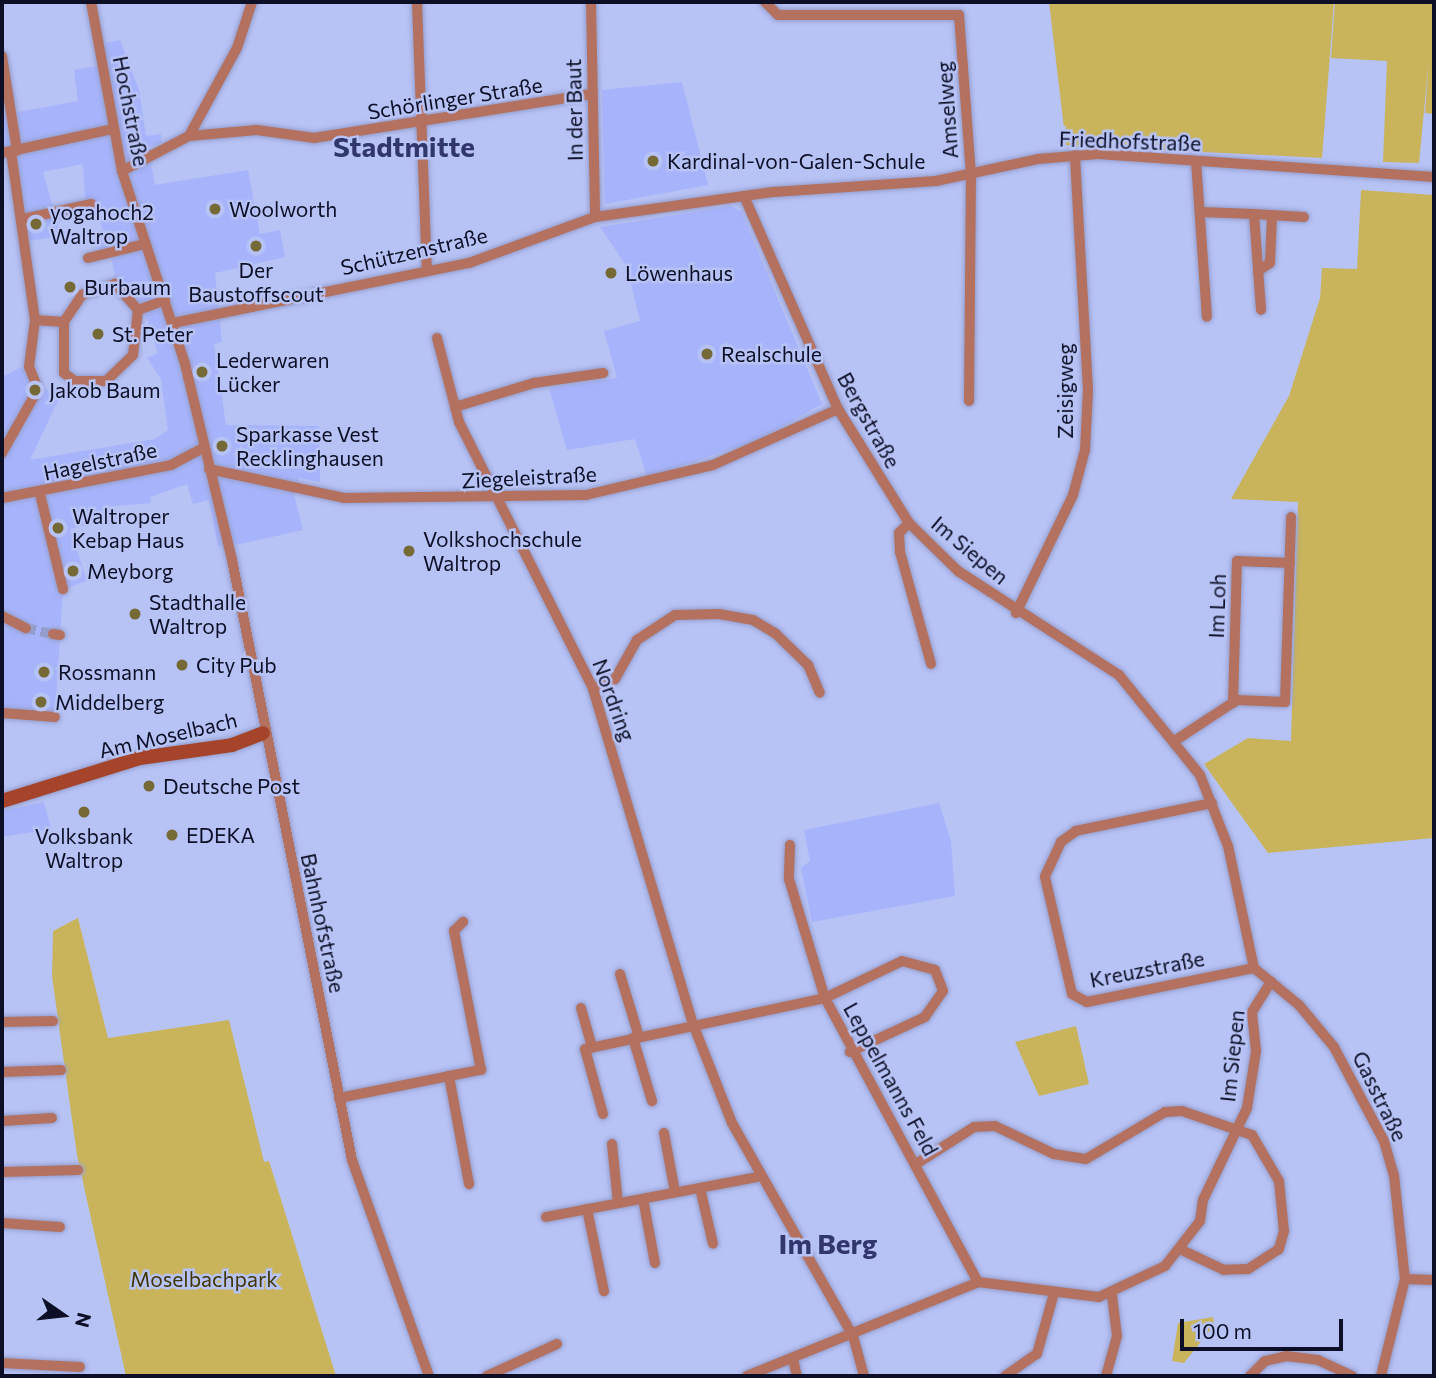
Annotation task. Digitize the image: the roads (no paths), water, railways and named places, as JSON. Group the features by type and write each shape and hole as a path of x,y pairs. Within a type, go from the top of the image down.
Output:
{"street":[{"name":"Hochstraße","path":"91,2 122,171 173,323 209,469"},
{"path":"190,136 237,48 253,2"},
{"path":"417,2 419,123 427,271"},
{"name":"In der Baut","path":"591,2 595,217"},
{"name":"Amselweg","path":"765,2 778,15 959,15 971,173 969,401"},
{"path":"2,56 10,152 23,219 35,320 29,367 38,389 2,453"},
{"name":"Schörlinger Straße","path":"122,171 190,136 257,130 314,138 592,94"},
{"path":"10,152 113,129"},
{"name":"Friedhofstraße","path":"744,196 971,173 1074,155 1434,177"},
{"name":"Zeisigweg","path":"1016,613 1073,495 1085,450 1088,390 1074,155"},
{"path":"1196,161 1207,317"},
{"name":"Schützenstraße","path":"173,323 470,263 595,217 744,196"},
{"name":"Bergstraße","path":"744,196 838,409 909,523"},
{"path":"23,219 91,204"},
{"path":"1200,212 1304,218"},
{"path":"1254,215 1261,310"},
{"path":"1258,271 1270,263 1272,215"},
{"path":"88,258 145,244"},
{"path":"115,284 138,310 133,355 106,381 92,384 64,373 64,322 93,286 115,284"},
{"path":"138,310 165,300"},
{"path":"35,320 64,322"},
{"name":"Nordring","path":"437,338 455,407 497,501 593,689 693,1024 757,1177 853,1336 864,1376"},
{"path":"455,407 534,383 603,373"},
{"name":"Ziegeleistraße","path":"209,469 344,498 497,501 658,482 782,439 838,409"},
{"name":"Hagelstraße","path":"2,498 40,494 171,465 203,449"},
{"name":"Bahnhofstraße","path":"209,469 352,1160 429,1376"},
{"path":"40,494 63,589"},
{"path":"1176,740 1233,703 1285,702 1291,517"},
{"path":"909,523 899,533 900,552 931,664"},
{"name":"Im Siepen","path":"909,523 958,571 1016,613 1119,675 1176,740 1212,803 1228,846 1254,968"},
{"name":"Im Loh","path":"1233,703 1237,561 1290,563"},
{"path":"593,689 615,679 637,640 675,615 719,614 753,620 776,634 807,665 820,693"},
{"path":"2,615 26,628"},
{"path":"2,713 55,717"},
{"name":"Am Moselbach","path":"2,801 140,758 232,745 263,733"},
{"name":"Kreuzstraße","path":"1212,803 1076,831 1061,842 1045,877 1072,994 1087,1002 1254,968"},
{"name":"Leppelmanns Feld","path":"790,845 789,880 825,998 850,1052 916,1164 978,1282"},
{"path":"339,1098 481,1070 454,931 463,922"},
{"path":"603,1114 585,1049 825,998 902,961 927,964 942,982 940,1002 925,1017 850,1052"},
{"path":"1254,968 1271,981"},
{"path":"620,974 652,1101"},
{"name":"Im Siepen","path":"978,1282 1055,1293 1112,1294 1120,1282 1145,1280 1180,1250 1200,1221 1238,1128 1256,1051 1252,1012 1271,981"},
{"name":"Gasstraße","path":"1271,981 1318,1025 1384,1141 1404,1223 1405,1279 1381,1376"},
{"path":"581,1008 592,1047"},
{"path":"2,1022 53,1021"},
{"path":"2,1072 61,1070"},
{"path":"449,1076 469,1184"},
{"path":"916,1164 974,1127 995,1126 1054,1154 1086,1159 1165,1112 1238,1128 1252,1135 1279,1181 1284,1231 1279,1249 1248,1269 1224,1270 1180,1250"},
{"path":"2,1121 52,1118"},
{"path":"664,1133 675,1192"},
{"path":"612,1144 618,1203"},
{"path":"2,1172 78,1170"},
{"path":"546,1217 757,1177"},
{"path":"700,1188 713,1244"},
{"path":"643,1199 655,1263"},
{"path":"587,1209 604,1291"},
{"path":"2,1223 60,1227"},
{"path":"1405,1279 1434,1280"},
{"path":"747,1376 853,1336 978,1282"},
{"path":"1005,1376 1037,1354 1055,1293"},
{"path":"1106,1376 1117,1336 1112,1294"},
{"path":"487,1376 557,1344"},
{"path":"1250,1376 1265,1361 1286,1356 1318,1360 1352,1376"},
{"path":"793,1359 797,1376"},
{"path":"2,1363 80,1367"}],"tunnel":[{"path":"26,628 53,634"}],"place":[{"name":"Kardinal-von-Galen-Schule","path":"653,161"},
{"name":"Woolworth","path":"215,209"},
{"name":"yogahoch2 Waltrop","path":"36,224"},
{"name":"Der Baustoffscout","path":"256,246"},
{"name":"Löwenhaus","path":"611,273"},
{"name":"Burbaum","path":"70,287"},
{"name":"St. Peter","path":"98,334"},
{"name":"Realschule","path":"707,354"},
{"name":"Lederwaren Lücker","path":"202,372"},
{"name":"Jakob Baum","path":"35,390"},
{"name":"Sparkasse Vest Recklinghausen","path":"222,446"},
{"name":"Waltroper Kebap Haus","path":"58,528"},
{"name":"Volkshochschule Waltrop","path":"409,551"},
{"name":"Meyborg","path":"73,571"},
{"name":"Stadthalle Waltrop","path":"135,614"},
{"name":"City Pub","path":"182,665"},
{"name":"Rossmann","path":"44,672"},
{"name":"Middelberg","path":"41,702"},
{"name":"Deutsche Post","path":"149,786"},
{"name":"Volksbank Waltrop","path":"84,812"},
{"name":"EDEKA","path":"172,835"}],"district":[{"name":"Stadtmitte","path":"404,146"},
{"name":"Im Berg","path":"828,1243"}],"park label":[{"name":"Moselbachpark","path":"204,1279"}]}
